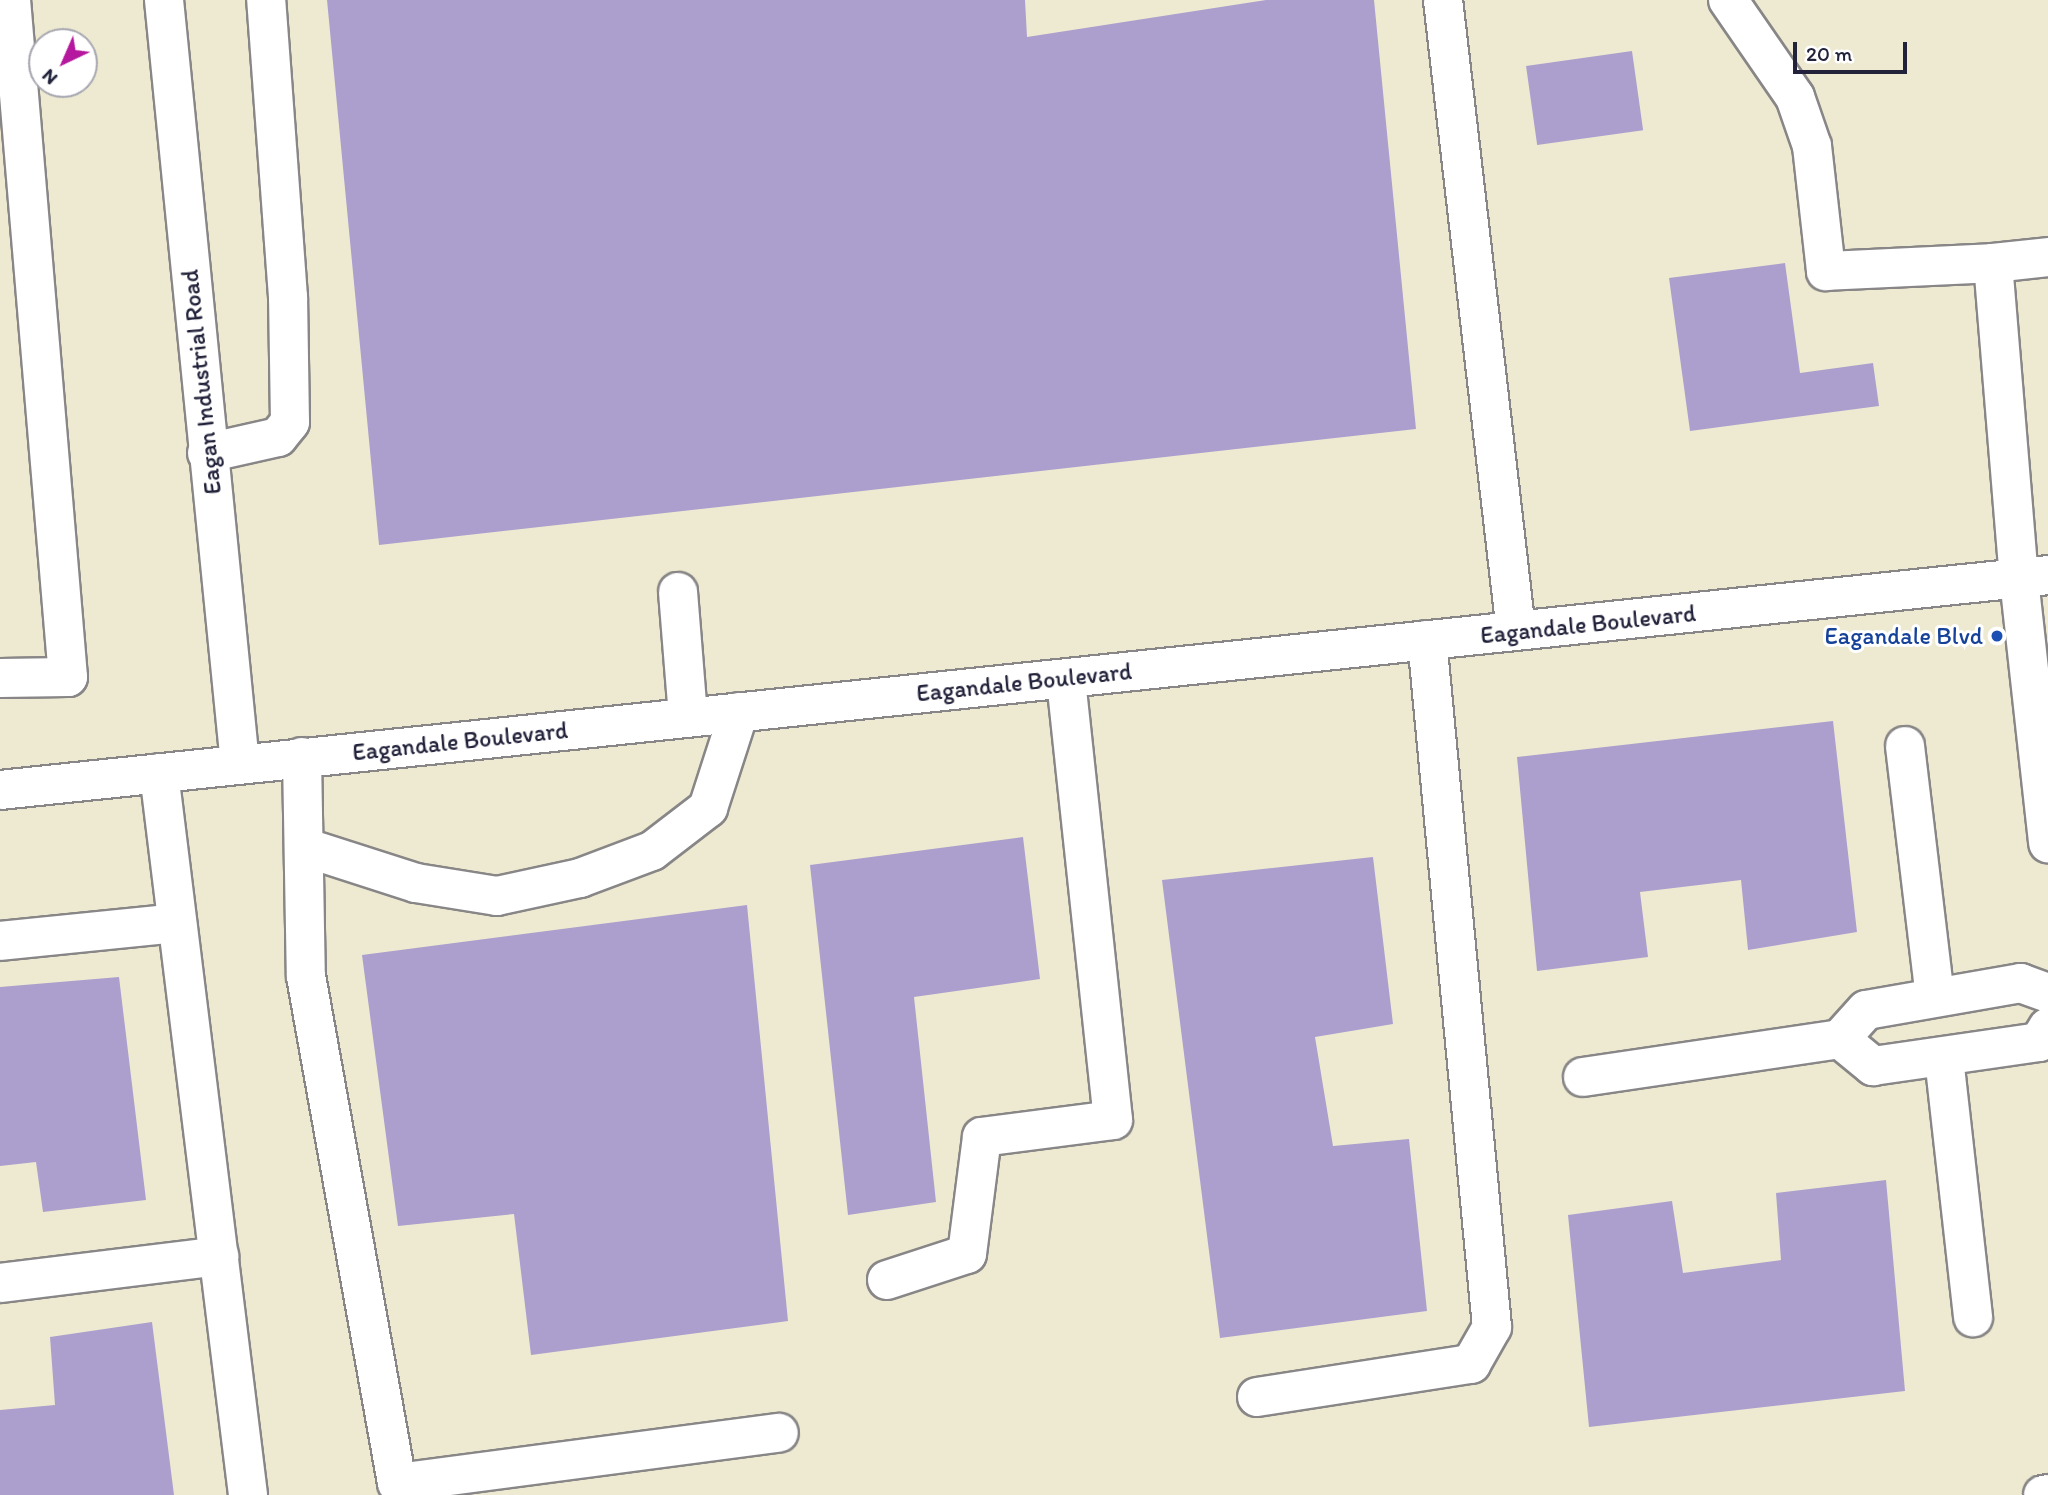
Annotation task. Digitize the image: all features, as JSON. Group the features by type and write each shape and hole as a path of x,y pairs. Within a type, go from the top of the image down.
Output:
{"street":[{"path":"0,678 68,677 11,0"},
{"name":"Eagan Industrial Road","path":"164,0 240,764"},
{"path":"207,453 278,437 290,422 288,297 266,0"},
{"path":"1443,0 1516,631"},
{"path":"1727,0 1795,97 1812,146 1826,271 1993,263 2048,257"},
{"path":"1993,263 2034,577 2048,842"},
{"name":"Eagandale Boulevard","path":"0,790 2034,577"},
{"path":"678,592 688,717"},
{"path":"1256,1397 1471,1364 1492,1326 1427,640"},
{"path":"887,1280 967,1254 982,1137 1113,1121 1066,678"},
{"path":"304,847 416,883 497,896 580,878 652,851 708,808 739,712"},
{"path":"1905,746 1935,996"},
{"path":"302,757 306,976 397,1483 779,1433"},
{"path":"159,773 248,1495"},
{"path":"0,941 177,923"},
{"path":"1583,1077 1840,1040 1866,1010 1935,996 2021,983 2048,993"},
{"path":"1840,1040 1873,1066 1944,1058 2039,1042 2048,1027"},
{"path":"1944,1058 1973,1317"},
{"path":"0,1283 219,1256"},
{"path":"2043,1495 2048,1494"}],"building":[{"path":"327,0 1025,0 1027,37 1266,0 1374,0 1416,429 379,545"},
{"path":"1632,51 1643,130 1537,145 1526,66"},
{"path":"1785,263 1800,373 1873,363 1879,406 1690,431 1669,278"},
{"path":"1833,721 1857,932 1748,950 1741,880 1640,892 1648,957 1537,971 1517,757"},
{"path":"1023,837 1040,979 914,997 936,1202 848,1215 810,865"},
{"path":"1373,857 1393,1024 1315,1037 1333,1146 1409,1139 1427,1311 1220,1338 1162,880"},
{"path":"747,905 788,1321 531,1355 514,1214 398,1226 362,955"},
{"path":"119,977 146,1200 43,1212 36,1162 0,1166 0,987"},
{"path":"1886,1180 1905,1391 1589,1427 1568,1215 1672,1201 1683,1273 1781,1260 1776,1193"},
{"path":"152,1322 174,1495 0,1495 0,1410 55,1405 50,1337"}],"place":[{"name":"Eagandale Blvd","path":"1997,636"}]}
